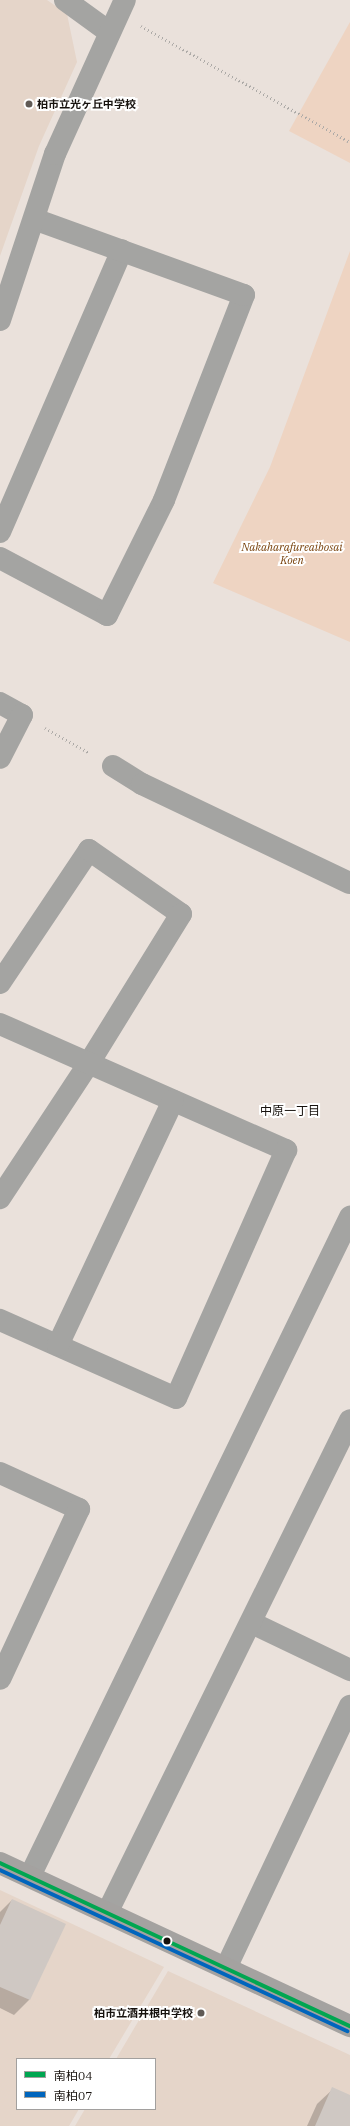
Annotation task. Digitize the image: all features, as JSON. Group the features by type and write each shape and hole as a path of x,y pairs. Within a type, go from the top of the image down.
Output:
{"main road":[{"path":"0,1863 108,1911 350,2026"}],"street":[{"path":"0,320 55,154 118,15 65,0"},
{"path":"0,558 107,616 164,500 244,295 34,219"},
{"path":"0,532 122,250"},
{"path":"0,703 22,715 0,758"},
{"path":"113,766 350,883"},
{"path":"0,983 88,850 181,914 89,1063 0,1198"},
{"path":"0,1024 286,1150 176,1398 0,1320"},
{"path":"58,1345 173,1101"},
{"path":"30,1876 350,1217"},
{"path":"108,1911 252,1623 350,1420"},
{"path":"0,1473 79,1509 0,1679"},
{"path":"252,1623 350,1670"},
{"path":"226,1968 350,1706"}],"path":[{"path":"118,15 350,142"},
{"path":"22,715 113,766"}],"shaded area":[{"name":"柏市立光ヶ丘中学校","path":"0,0 47,0 67,14 77,62 39,146 0,256"},
{"path":"0,1890 164,1967 110,2058 16,2058 16,2110 78,2110 69,2126 0,2126"},
{"name":"柏市立酒井根中学校","path":"168,1971 350,2055 350,2126 75,2126 84,2110 156,2110 156,2058 117,2058"}],"green space":[{"path":"350,22 350,163 289,131"},
{"name":"Nakaharafureaibosai Koen","path":"350,251 350,642 213,583 270,467"}],"building":[{"path":"12,1899 66,1924 30,2000 0,1987 0,1925"},
{"path":"332,2087 350,2095 350,2126 315,2126"}],"transit line":[{"name":"南柏04","path":"0,1863 350,2026"},
{"name":"南柏07","path":"0,1870 347,2031"}],"place":[{"name":"柏市立光ヶ丘中学校","path":"29,104"},
{"name":"柏市立酒井根中学校","path":"201,2013"}],"district":[{"name":"中原一丁目","path":"290,1111"}]}
